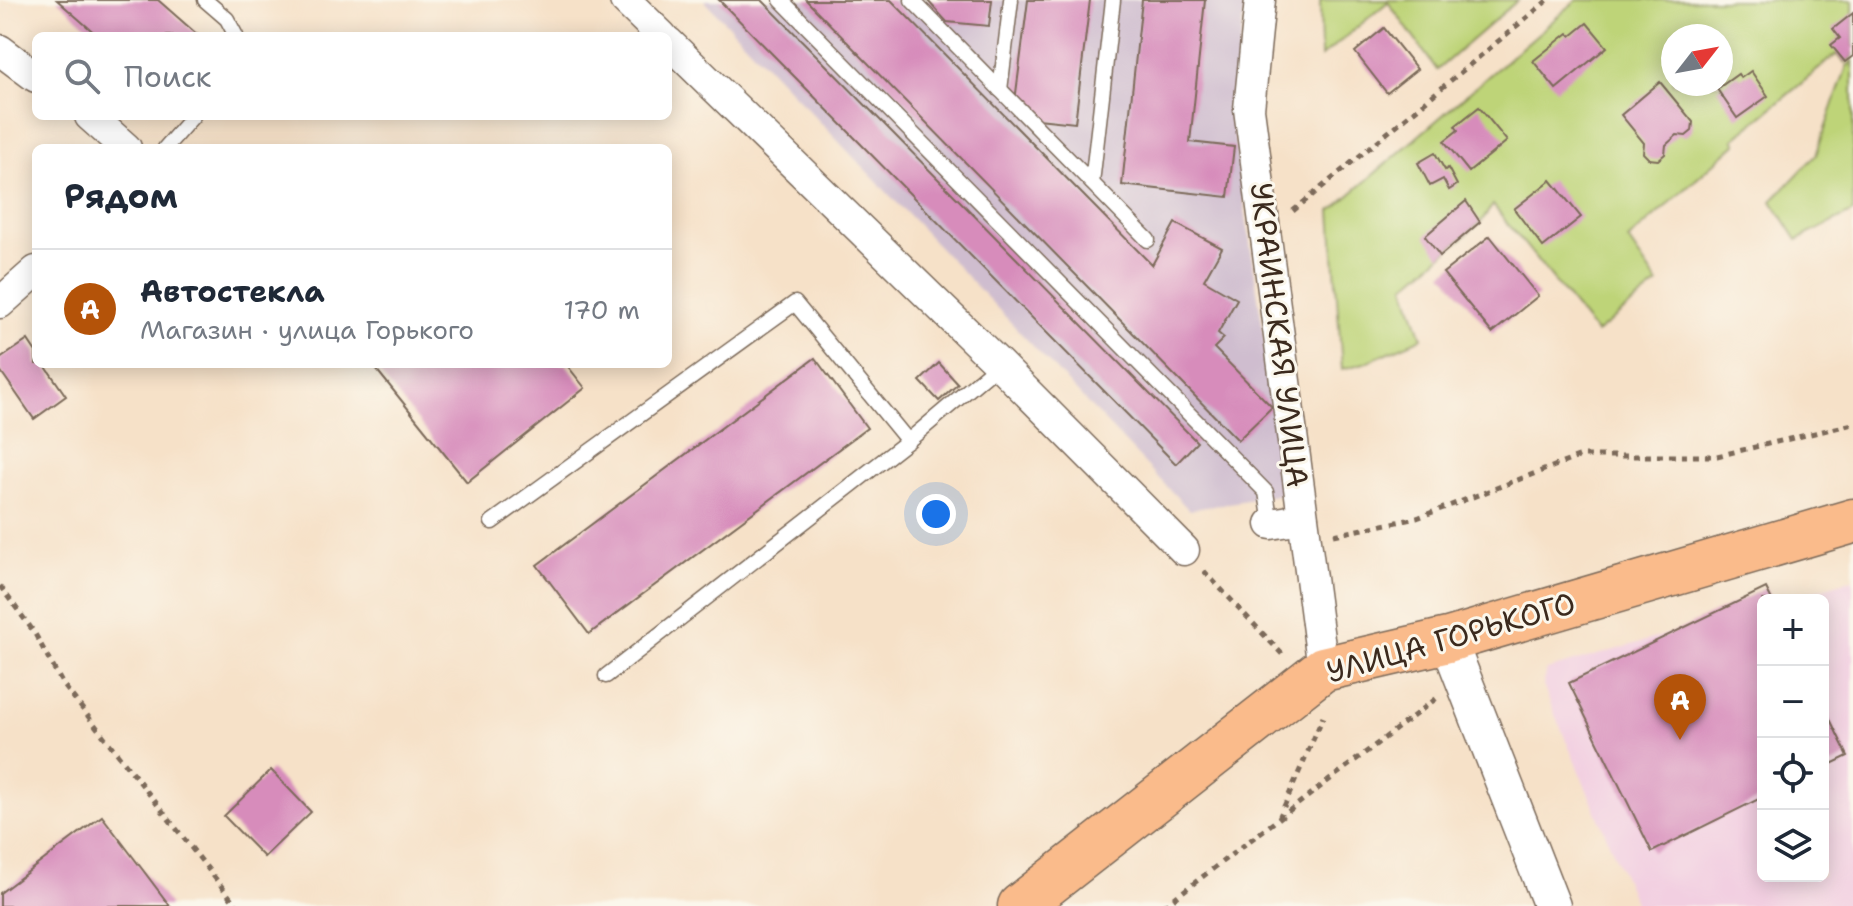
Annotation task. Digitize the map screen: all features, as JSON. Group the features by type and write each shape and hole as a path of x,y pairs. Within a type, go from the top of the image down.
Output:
{"main road":[{"name":"УЛИЦА ГОРЬКОГО","path":"1020,906 1319,688 1455,659 1853,521"}],"street":[{"path":"625,0 658,32"},
{"name":"УКРАИНСКАЯ УЛИЦА","path":"1260,0 1249,109 1304,529 1319,688"},
{"path":"672,46 999,364 1184,550"},
{"path":"0,50 32,74"},
{"path":"94,120 122,144"},
{"path":"0,303 32,275"},
{"path":"1271,524 1304,529"},
{"path":"1455,659 1552,906"}],"lane":[{"path":"205,0 227,19 234,32"},
{"path":"781,0 1266,492 1271,524"},
{"path":"912,0 1148,240"},
{"path":"1000,90 1011,0"},
{"path":"1092,183 1113,0"},
{"path":"168,144 190,120"},
{"path":"492,522 795,303 908,441"},
{"path":"606,676 908,441 999,364"}],"path":[{"path":"1266,234 1548,0"},
{"path":"1304,529 1417,518 1581,456 1717,456 1853,424"},
{"path":"1184,550 1319,688 1279,819"},
{"path":"0,586 34,632 62,683 237,906"},
{"path":"1164,906 1279,819 1455,659"}],"shaded area":[{"path":"704,0 1245,0 1232,121 1287,493 1189,510"},
{"path":"1853,579 1853,906 1636,906 1543,686 1547,670 1757,608 1757,882 1829,882 1829,594 1803,594"}],"green space":[{"path":"1320,0 1518,0 1437,70 1388,2 1321,57"},
{"path":"1577,0 1853,0 1853,57 1845,63 1837,54 1734,139 1737,143 1628,240 1658,284 1596,333 1493,205 1480,223 1405,286 1422,338 1342,369 1331,211"},
{"path":"1853,61 1853,212 1797,240 1772,201 1816,155 1847,66"}],"building":[{"path":"57,0 158,0 194,32 93,32"},
{"path":"719,0 762,0 1197,442 1176,464"},
{"path":"806,0 891,0 1152,265 1175,223 1222,248 1204,280 1237,299 1218,333 1224,338 1214,348 1272,407 1238,440"},
{"path":"927,0 992,0 989,26 947,22"},
{"path":"1028,0 1090,0 1075,123 1038,119 1015,101"},
{"path":"1142,0 1205,0 1190,142 1234,147 1228,197 1122,185"},
{"path":"1853,13 1853,56 1845,62 1831,45 1840,38 1833,29"},
{"path":"1587,23 1607,47 1556,89 1533,61 1568,33 1571,36"},
{"path":"1384,28 1417,69 1387,93 1355,52"},
{"path":"1751,71 1768,96 1737,118 1722,96 1733,96 1733,78 1738,74 1741,78"},
{"path":"1660,82 1661,96 1672,96 1693,122 1692,131 1686,136 1677,135 1666,145 1665,154 1658,160 1649,159 1643,153 1644,143 1621,115"},
{"path":"1479,107 1507,141 1469,172 1444,141 1458,130 1455,126"},
{"path":"1435,153 1457,185 1449,190 1443,179 1430,186 1418,163"},
{"path":"1551,180 1581,217 1543,247 1514,209"},
{"path":"1466,201 1480,222 1440,256 1425,236"},
{"path":"1490,236 1538,296 1492,333 1443,273"},
{"path":"28,340 32,346 32,368 47,368 66,396 34,419 0,370 0,359"},
{"path":"815,358 867,428 589,634 537,565"},
{"path":"939,363 958,384 939,401 920,381"},
{"path":"375,368 569,368 585,388 467,482"},
{"path":"1766,588 1769,594 1757,594 1757,800 1652,852 1569,683"},
{"path":"1829,717 1848,756 1829,765"},
{"path":"271,770 311,812 264,857 224,816"},
{"path":"102,816 170,906 0,906 0,893"}],"place":[{"name":"Автостекла","path":"1680,740"}]}
